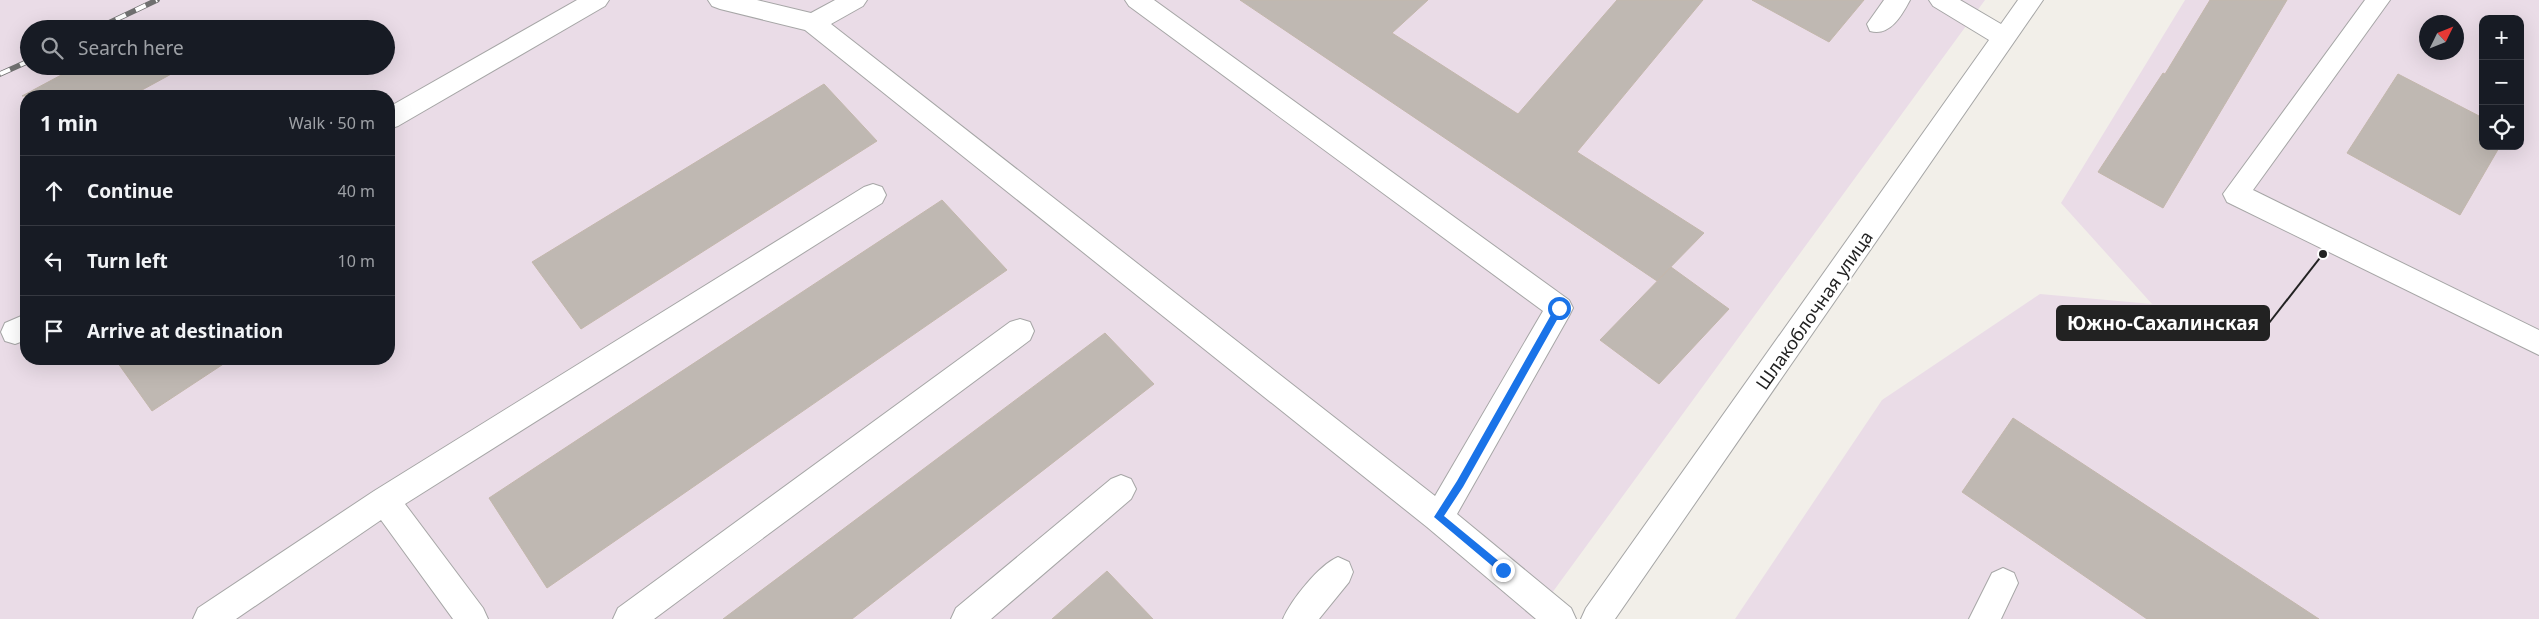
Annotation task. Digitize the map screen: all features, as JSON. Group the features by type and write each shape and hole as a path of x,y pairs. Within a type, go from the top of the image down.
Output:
{"street":[{"path":"395,116 597,0"},
{"path":"720,0 812,23 1438,517 1560,619"},
{"path":"812,23 855,0"},
{"path":"1137,0 1559,308 1460,484 1438,517"},
{"path":"1879,24 1898,0"},
{"path":"1941,0 2005,38"},
{"name":"Шлакоблочная улица","path":"1597,619 2031,0"},
{"path":"2378,0 2236,194 2539,343"},
{"path":"209,619 384,501 873,195"},
{"path":"629,619 1020,332"},
{"path":"967,619 1121,490"},
{"path":"384,501 472,619"},
{"path":"1299,619 1338,572"},
{"path":"1985,619 2003,583"}],"shaded area":[{"path":"0,0 1985,0 1533,619 0,619"},
{"path":"2185,0 2539,0 2539,619 1735,619 1882,400 2040,294 2152,304 2061,203"}],"building":[{"path":"1240,0 1428,0 1392,33 1518,114 1617,0 1703,0 1577,152 1704,233 1657,281"},
{"path":"1752,0 1864,0 1829,42"},
{"path":"2210,0 2287,0 2163,208 2098,172 2163,73 2165,74"},
{"path":"2398,74 2479,116 2479,150 2498,150 2460,215 2347,153"},
{"path":"61,75 170,75 142,90 33,90"},
{"path":"824,84 877,141 581,329 532,262"},
{"path":"942,200 1007,270 547,588 489,498"},
{"path":"1671,267 1729,309 1659,384 1600,340"},
{"path":"1105,333 1154,384 852,619 723,619"},
{"path":"119,365 222,365 152,411"},
{"path":"2013,418 2319,619 2147,619 1962,492"},
{"path":"1107,571 1153,619 1052,619"}],"railway":[{"path":"115,20 157,0"},
{"path":"0,74 20,65"}],"place":[{"name":"Южно-Сахалинская","path":"2323,254"}],"route":[{"path":"1503,570 1438,517 1460,484 1559,308"}]}
